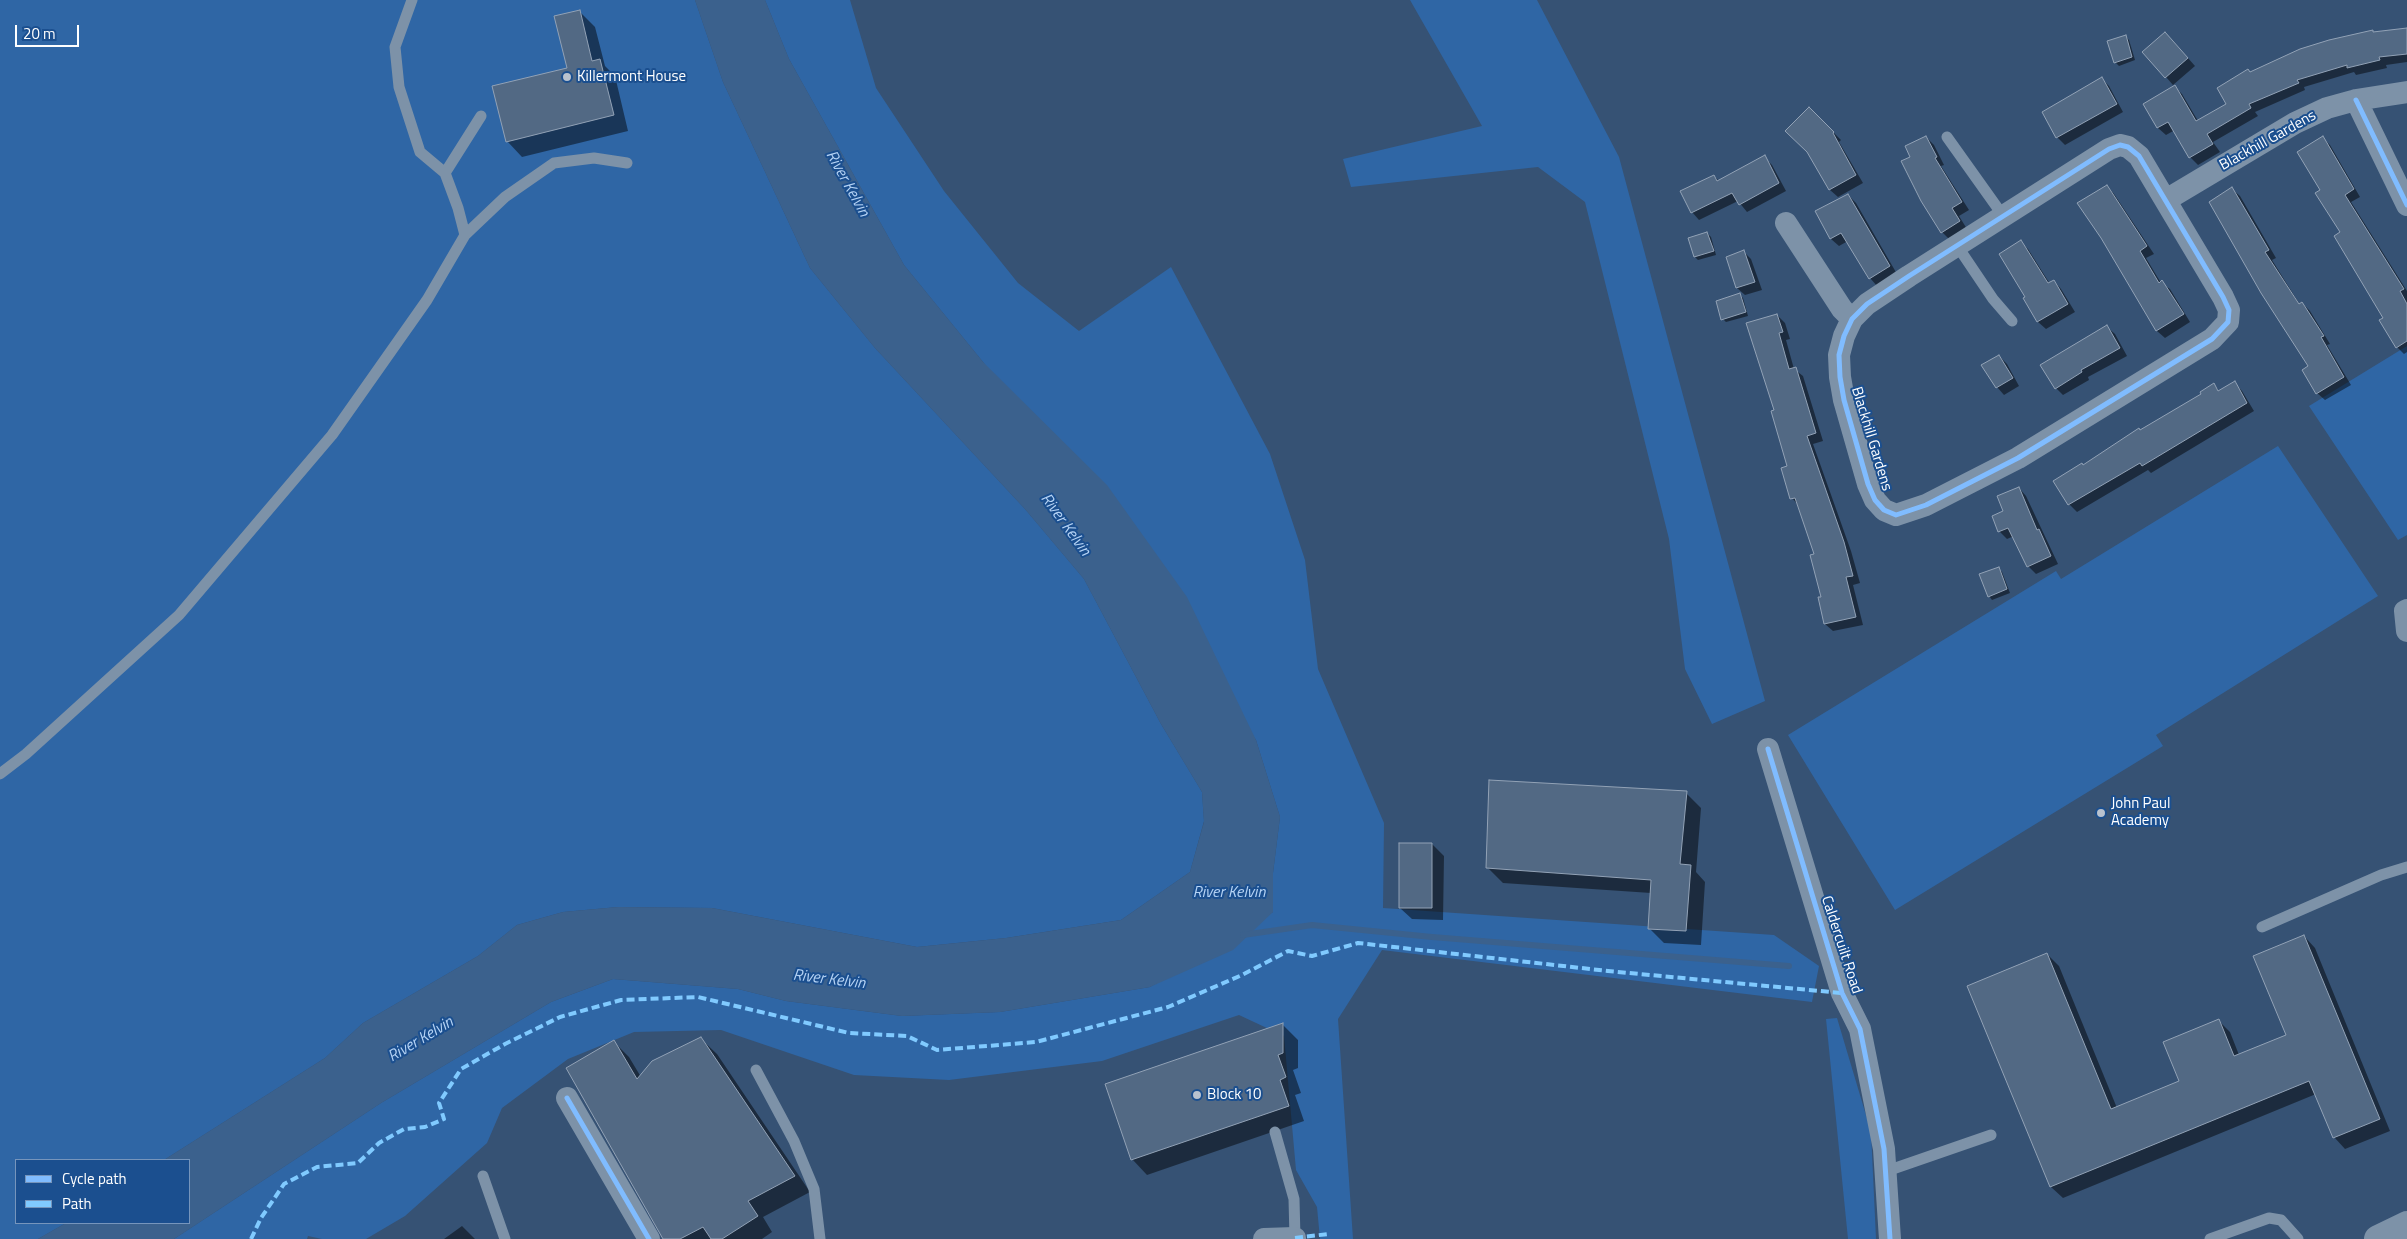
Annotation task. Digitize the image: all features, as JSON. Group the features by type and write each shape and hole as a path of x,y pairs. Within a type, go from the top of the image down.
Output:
{"street":[{"name":"Blackhill Gardens","path":"2166,200 2295,123 2327,108 2356,100 2407,92"},
{"path":"2356,100 2407,205"},
{"name":"Blackhill Gardens","path":"2120,145 2128,147 2139,156 2223,297 2229,310 2228,322 2221,332 2018,458 1926,505 1896,515 1884,510 1875,500 1844,400 1839,355 1844,336 1852,319 1867,304 2004,217 2109,149 2120,145"},
{"path":"1786,223 1842,309 1852,319"},
{"path":"2407,610 2405,610 2407,631"},
{"name":"Caldercuilt Road","path":"1768,749 1842,993 1860,1029 1884,1149 1884,1172 1890,1239"},
{"path":"567,1098 649,1239"},
{"path":"2378,1239 2407,1225"},
{"path":"1264,1239 1295,1238"}],"lane":[{"path":"412,0 395,47 399,87 420,152 445,173 465,235"},
{"path":"445,173 481,116"},
{"path":"1947,137 2004,217"},
{"path":"0,774 26,754 179,614 332,435 427,300 465,235 505,196 554,163 594,158 627,163"},
{"path":"1958,247 1992,299 2012,321"},
{"path":"2262,927 2382,875 2407,867"},
{"path":"756,1070 794,1141 814,1189 820,1239"},
{"path":"1275,1132 1294,1199 1295,1238"},
{"path":"1884,1172 1991,1135"},
{"path":"483,1176 504,1239"},
{"path":"2210,1239 2269,1218 2281,1220 2298,1239"}],"shaded area":[{"path":"0,0 695,0 723,82 810,268 875,348 1025,509 1084,579 1161,724 1202,792 1204,821 1190,872 1121,920 1006,938 917,947 712,908 618,907 563,912 517,925 478,956 363,1023 325,1058 166,1159 15,1159 15,1224 64,1224 38,1239 0,1239"},
{"path":"765,0 850,0 876,88 944,191 1018,283 1079,331 1171,267 1270,454 1305,560 1318,669 1384,823 1383,908 1774,935 1819,966 1812,1002 1382,950 1338,1019 1353,1239 1320,1239 1317,1207 1296,1170 1284,1036 1239,1015 1102,1061 949,1080 854,1075 721,1030 634,1032 568,1059 502,1108 487,1143 405,1216 366,1239 322,1239 308,1236 307,1239 174,1239 381,1103 551,1002 613,979 738,989 786,1001 902,1016 1000,1012 1150,987 1273,912 1273,873 1280,817 1256,740 983,362 904,265 789,59"},
{"path":"1410,0 1537,0 1619,157 1765,701 1712,724 1685,669 1669,539 1585,202 1538,167 1351,187 1343,159 1482,126"},
{"path":"2407,346 2407,535 2398,540 2309,406"},
{"path":"2278,446 2378,596 2156,735 2163,746 1895,910 1788,735 2056,571 2061,579"},
{"path":"1837,1018 1871,1132 1876,1239 1848,1239 1826,1019"}],"water":[{"name":"River Kelvin","path":"695,0 765,0 789,59 904,265 983,362 1107,485 1187,597 1256,740 1280,817 1273,873 1273,912 1233,950 1150,987 1000,1012 902,1016 786,1001 738,989 613,979 551,1002 381,1103 174,1239 38,1239 64,1224 190,1224 190,1159 166,1159 325,1058 363,1023 478,956 517,925 563,912 618,907 712,908 917,947 1006,938 1121,920 1190,872 1204,822 1202,792 1161,724 1084,579 1025,509 875,348 810,268 723,82"}],"building":[{"name":"Killermont House","path":"580,10 592,61 600,59 614,115 506,142 492,86 567,68 554,16"},
{"path":"2407,28 2407,54 2379,57 2380,60 2347,68 2347,65 2297,80 2299,83 2249,104 2251,108 2207,134 2213,144 2189,158 2168,122 2157,128 2143,104 2175,85 2196,121 2226,104 2217,88 2248,69 2250,72 2300,49 2329,40 2373,30 2373,32"},
{"path":"2165,32 2188,58 2165,78 2142,52"},
{"path":"2126,35 2132,57 2114,63 2107,41"},
{"path":"2102,77 2117,104 2056,138 2042,112"},
{"path":"1809,107 1834,132 1856,175 1829,190 1807,152 1785,131"},
{"path":"1926,136 1937,157 1935,158 1962,202 1952,208 1960,221 1941,233 1921,201 1901,161 1910,157 1905,146"},
{"path":"2323,136 2354,189 2345,195 2404,289 2400,291 2407,304 2407,341 2396,348 2379,320 2383,318 2334,236 2340,232 2315,193 2320,190 2297,152"},
{"path":"1765,155 1779,183 1739,205 1732,193 1691,213 1680,191 1714,175 1717,181"},
{"path":"2107,185 2147,246 2140,251 2159,283 2162,280 2184,314 2156,331 2101,238 2077,203"},
{"path":"2232,187 2269,250 2265,252 2299,304 2302,302 2324,336 2321,337 2344,377 2316,394 2302,370 2308,366 2261,293 2209,202"},
{"path":"1848,194 1890,266 1869,279 1841,233 1830,239 1815,211"},
{"path":"1707,232 1714,251 1694,257 1688,238"},
{"path":"2021,240 2048,283 2054,280 2068,304 2037,322 2023,298 2025,297 1999,254"},
{"path":"1744,250 1755,282 1736,288 1726,257"},
{"path":"1740,293 1746,312 1721,320 1716,301"},
{"path":"1777,314 1783,332 1779,333 1789,369 1796,367 1816,433 1807,436 1844,542 1853,576 1846,577 1856,617 1824,624 1818,597 1821,597 1810,555 1814,554 1795,498 1790,499 1781,468 1787,466 1771,411 1774,410 1746,323"},
{"path":"2107,325 2120,348 2081,370 2082,372 2055,389 2040,365"},
{"path":"1999,355 2013,378 1996,388 1981,365"},
{"path":"2235,381 2247,403 2142,466 2140,463 2068,505 2053,481 2082,463 2083,465 2139,428 2140,430 2201,394 2200,392 2214,383 2218,391"},
{"path":"2019,487 2037,530 2039,529 2051,556 2027,567 2008,528 1998,532 1992,516 2003,511 1997,496"},
{"path":"1999,567 2007,589 1988,597 1979,574"},
{"path":"1489,780 1687,791 1680,864 1691,865 1686,931 1648,929 1651,880 1486,868"},
{"path":"1399,843 1432,843 1432,908 1399,908"},
{"path":"2304,935 2380,1119 2333,1138 2309,1081 2050,1187 1967,986 2047,953 2111,1109 2179,1081 2163,1042 2219,1019 2234,1056 2286,1035 2253,956"},
{"name":"Block 10","path":"1283,1023 1283,1053 1278,1055 1286,1077 1280,1080 1289,1106 1131,1160 1105,1084"},
{"path":"701,1037 795,1176 748,1201 758,1216 722,1239 711,1239 703,1227 680,1239 663,1239 566,1068 614,1040 637,1079 652,1061"}],"waterway":[{"path":"1243,935 1312,925 1432,937 1789,966"}],"marked path":[{"path":"251,1239 261,1218 284,1184 317,1167 358,1163 379,1143 404,1129 425,1127 444,1119 439,1103 461,1069 505,1044 560,1017 621,1000 698,997 849,1033 907,1036 937,1050 1036,1042 1168,1007 1242,975 1288,951 1312,956 1358,943 1608,971 1842,993"},
{"path":"1295,1238 1328,1234"}],"cycle path":[{"path":"2356,100 2407,205"},
{"path":"2120,145 2128,147 2139,156 2223,297 2229,310 2228,322 2212,339 2018,458 1926,505 1896,515 1884,510 1875,500 1868,484 1844,400 1840,377 1839,355 1844,336 1852,319 1867,304 1909,276 2109,149 2120,145"},
{"path":"1768,749 1842,993 1860,1029 1884,1149 1890,1239"},
{"path":"567,1098 649,1239"}],"place":[{"name":"Killermont House","path":"567,77"},
{"name":"John Paul Academy","path":"2101,813"},
{"name":"Block 10","path":"1197,1095"}]}
